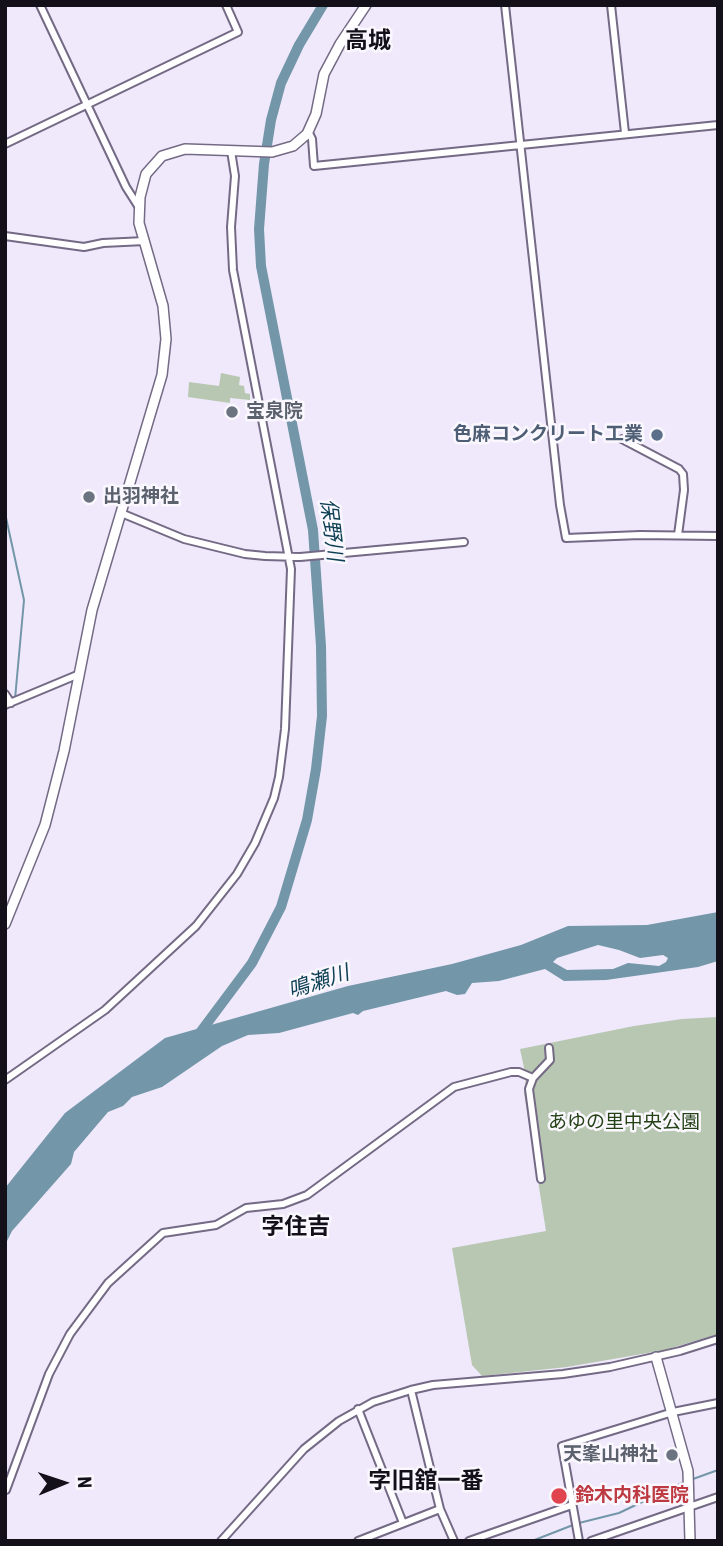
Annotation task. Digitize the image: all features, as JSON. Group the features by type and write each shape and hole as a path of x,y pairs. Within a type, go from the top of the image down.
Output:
{"street":[{"path":"40,5 126,187 140,209"},
{"path":"5,144 238,32 226,5"},
{"path":"5,924 45,825 64,751 92,610 162,375 166,339 163,306 139,223 140,197 146,174 162,156 186,149 272,152 293,146 309,131 316,114 324,74 366,5"},
{"path":"505,5 566,538 718,536"},
{"path":"611,5 625,133"},
{"path":"309,131 314,166 718,125"},
{"path":"5,1080 105,1010 196,926 237,874 255,843 274,798 282,759 291,569 233,270 231,227 235,176 231,151"},
{"path":"5,236 84,247 103,243 145,241"},
{"path":"622,439 679,469 683,474 684,490 678,535"},
{"path":"121,513 184,539 246,554 300,557 464,542"},
{"path":"5,694 11,702 77,675"},
{"path":"541,1179 529,1097 533,1078 550,1060 549,1048"},
{"path":"5,1498 6,1487 44,1385 70,1334 108,1283 157,1237 163,1233 216,1225 246,1208 283,1205 307,1195 454,1087 511,1072 519,1072 533,1078"},
{"path":"221,1541 321,1433 358,1409 380,1399 444,1384 584,1371 656,1357 718,1339"},
{"path":"656,1357 688,1471 690,1541"},
{"path":"411,1390 440,1509 453,1541"},
{"path":"579,1541 562,1446 673,1412 718,1402"},
{"path":"358,1409 403,1523"},
{"path":"591,1541 718,1497"},
{"path":"469,1541 572,1505"},
{"path":"358,1541 440,1509"}],"green space":[{"path":"221,373 240,377 239,385 244,386 245,393 250,394 250,400 230,398 230,403 188,397 189,382 219,386"},
{"name":"あゆの里中央公園","path":"718,1017 718,1334 665,1350 567,1367 482,1376 472,1365 452,1248 546,1231 524,1093 526,1077 520,1049 634,1026"}],"water":[{"path":"718,912 718,961 698,967 606,980 564,981 545,969 499,981 472,983 465,994 457,995 446,991 279,1033 248,1035 222,1046 162,1087 132,1097 123,1106 108,1112 74,1152 71,1164 12,1231 5,1245 5,1188 65,1113 165,1038 348,986 452,964 521,945 568,926 647,925","holes":["598,945 640,958 663,955 668,958 659,966 628,963 613,969 567,970 553,962 557,958"]}],"waterway":[{"name":"保野川","path":"199,1034 252,963 281,907 307,820 316,769 322,716 321,646 313,530 261,266 259,229 264,164 271,120 281,83 299,45 323,5"},
{"path":"5,513 24,600 15,699"},
{"path":"5,710 13,704"},
{"path":"693,1479 718,1470"},
{"path":"579,1523 619,1513 684,1482"},
{"path":"532,1541 573,1525"}],"place":[{"name":"宝泉院","path":"232,412"},
{"name":"色麻コンクリート工業","path":"657,435"},
{"name":"出羽神社","path":"89,497"},
{"name":"天峯山神社","path":"672,1455"},
{"name":"鈴木内科医院","path":"559,1496"}],"district":[{"name":"高城","path":"368,42"},
{"name":"字住吉","path":"296,1228"},
{"name":"字旧舘一番","path":"426,1482"}],"water label":[{"name":"鳴瀬川","path":"319,983"}]}
